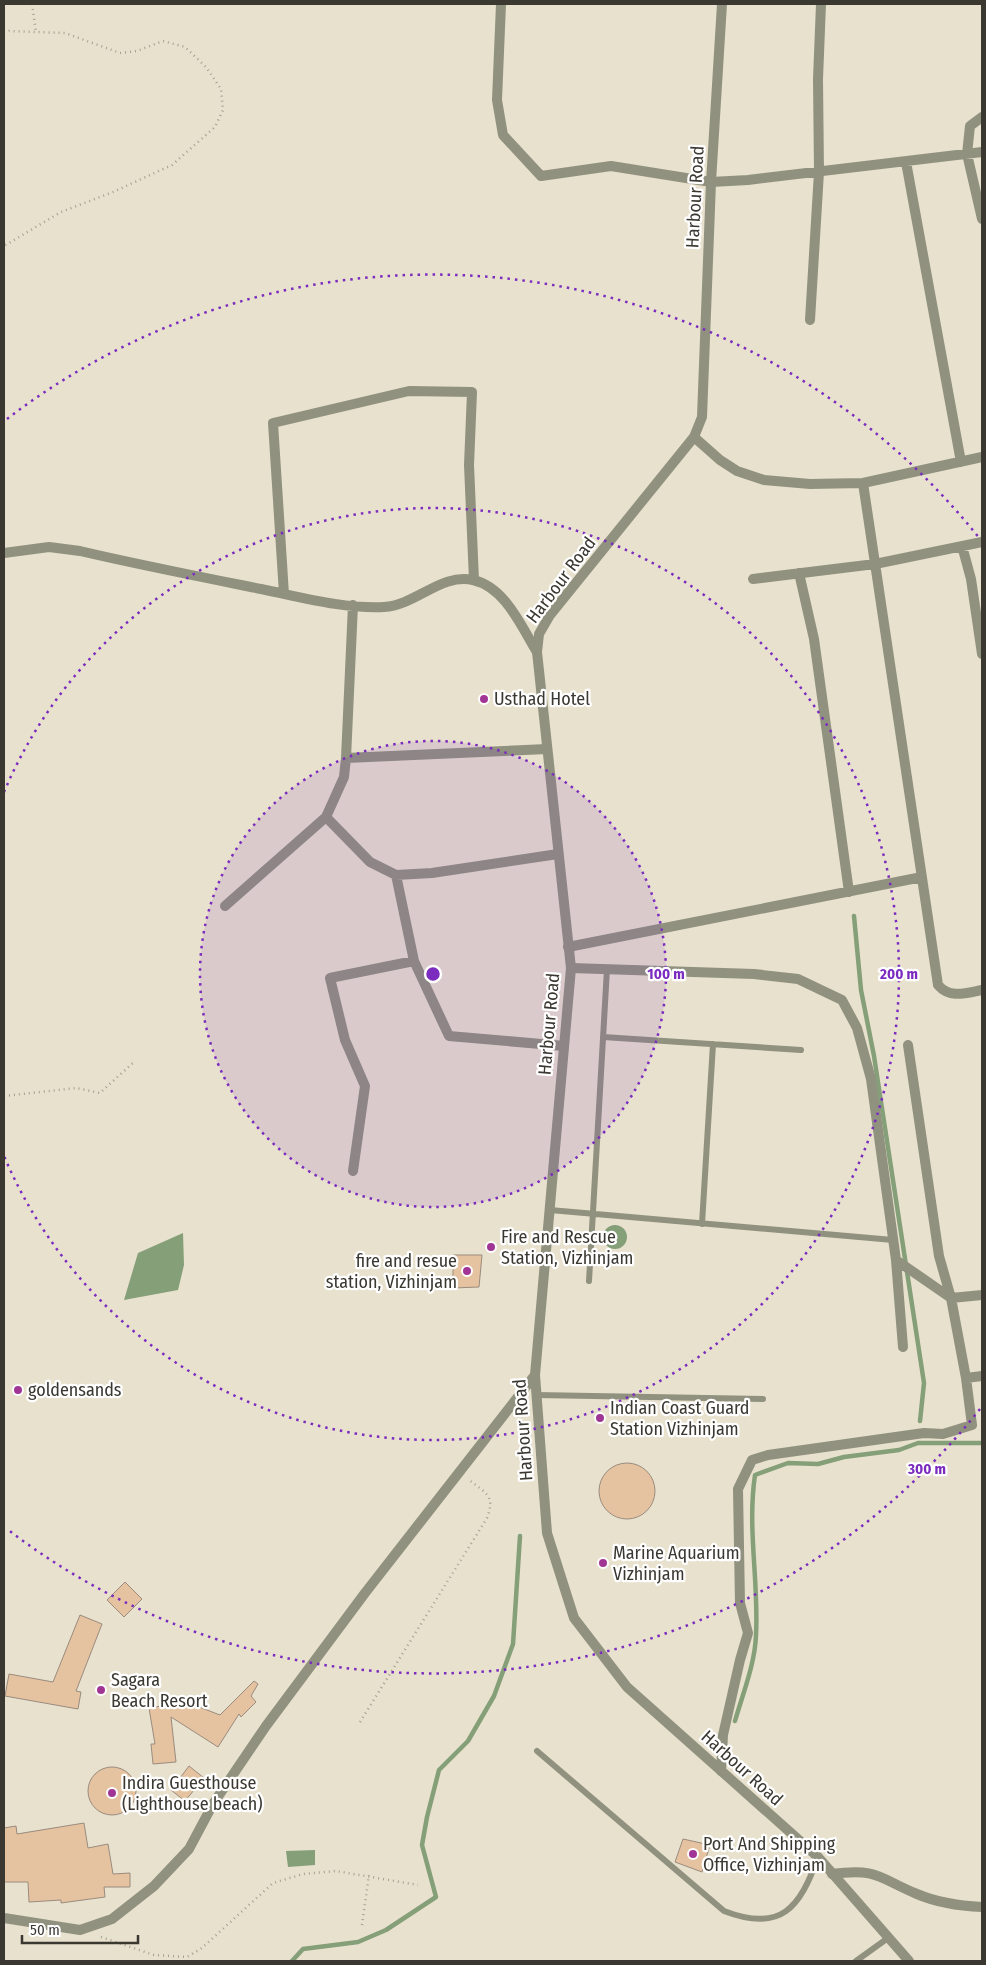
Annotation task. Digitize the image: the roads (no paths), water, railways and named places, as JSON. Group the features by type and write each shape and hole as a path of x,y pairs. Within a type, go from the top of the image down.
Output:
{"street":[{"path":"501,4 496,100 503,134 541,176 611,166 711,182 819,172 982,152"},
{"name":"Harbour Road","path":"722,4 711,182 702,417 694,436 550,615 539,634 536,652 571,968 535,1375 547,1533 574,1618 627,1686 818,1857 909,1961"},
{"path":"810,320 819,172 818,79 821,4"},
{"path":"982,116 970,126 967,154 982,219"},
{"path":"906,162 961,462"},
{"path":"284,594 273,423 409,390 472,392 469,465 474,580"},
{"path":"694,436 720,460 737,471 764,480 810,484 863,483 982,457"},
{"path":"863,483 938,985 944,992 952,995 982,990"},
{"path":"752,579 875,564 982,542"},
{"path":"962,546 971,579 982,654"},
{"path":"4,553 48,548 80,550 284,594 353,605 385,607 412,600 448,582 474,580 492,588 506,602 536,652"},
{"path":"799,573 814,639 849,892"},
{"path":"225,906 326,817 344,777 353,605"},
{"path":"346,758 547,749"},
{"path":"326,817 370,862 396,875 432,873 558,854"},
{"path":"396,875 414,961 449,1036 564,1046"},
{"path":"568,947 922,877"},
{"path":"353,1172 365,1086 345,1040 330,978 414,961"},
{"path":"571,968 754,974 798,979 842,1000 857,1028 872,1079 896,1260 903,1347"},
{"path":"721,1771 723,1734 748,1633 740,1603 738,1488 752,1460 768,1455 905,1436 944,1434 972,1424 966,1378 951,1298 939,1256 908,1045"},
{"path":"896,1260 951,1298 982,1295"},
{"path":"4,1918 80,1930 112,1919 154,1886 189,1849 214,1804 266,1726 365,1593 535,1375"},
{"path":"966,1378 982,1376"},
{"path":"832,1874 862,1871 876,1873 918,1895 955,1906 982,1907"}],"lane":[{"path":"589,1281 607,969"},
{"path":"603,1037 801,1050"},
{"path":"702,1224 713,1044"},
{"path":"550,1210 893,1240"},
{"path":"536,1395 762,1398"},
{"path":"537,1751 724,1911 742,1918 762,1920 775,1918 795,1904 808,1885 818,1857"},
{"path":"856,1961 888,1938"}],"waterway":[{"path":"854,916 861,990 874,1056 924,1383 920,1421"},
{"path":"735,1721 751,1668 756,1635 752,1515 755,1475 788,1463 818,1464 844,1457 899,1450 918,1443 982,1443"},
{"path":"292,1961 303,1949 358,1942 386,1930 436,1897 422,1845 427,1817 439,1770 468,1741 494,1696 513,1644 520,1536"}],"place":[{"name":"Usthad Hotel","path":"484,699"},
{"name":"Fire and Rescue Station, Vizhinjam","path":"491,1247"},
{"name":"fire and resue station, Vizhinjam","path":"467,1271"},
{"name":"goldensands","path":"18,1390"},
{"name":"Indian Coast Guard Station Vizhinjam","path":"600,1418"},
{"name":"Marine Aquarium Vizhinjam","path":"603,1563"},
{"name":"Sagara Beach Resort","path":"101,1690"},
{"name":"Indira Guesthouse (Lighthouse beach)","path":"112,1793"},
{"name":"Port And Shipping Office, Vizhinjam","path":"693,1854"}]}
